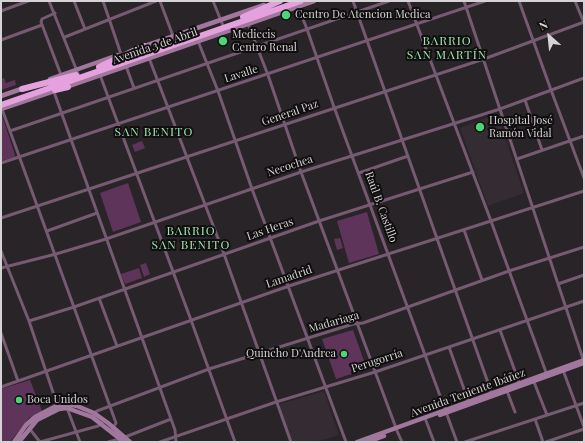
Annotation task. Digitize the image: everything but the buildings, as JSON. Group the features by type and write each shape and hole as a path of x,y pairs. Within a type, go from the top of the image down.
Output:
{"highway":[{"path":"274,6 280,1"},
{"name":"Avenida 3 de Abril","path":"1,106 99,67 245,20 274,6 290,1"},
{"path":"274,6 297,5 308,1"},
{"name":"Avenida 3 de Abril","path":"274,6 297,5"},
{"name":"Avenida 3 de Abril","path":"1,106 78,75 148,56 175,42"},
{"path":"99,67 144,46"},
{"path":"107,72 115,67 148,56"},
{"path":"22,89 78,75"},
{"path":"17,100 68,87"}],"main road":[{"name":"Avenida 3 de Abril","path":"297,5 314,1"},
{"name":"Avenida 3 de Abril","path":"1,106 68,87 78,75 121,54 144,46 198,41 223,26 274,6"},
{"name":"Avenida 3 de Abril","path":"1,96 61,75 100,75 126,66 148,56"},
{"name":"Avenida Teniente Ibáñez","path":"367,442 397,429 563,370 584,361"},
{"name":"Avenida Teniente Ibáñez","path":"492,395 507,391 520,385 534,382 547,375"},
{"path":"14,442 35,417 58,407 67,406 77,406 93,415 123,439 130,442"},
{"path":"93,415 112,429"},
{"path":"19,442 27,427"},
{"name":"Avenida Teniente Ibáñez","path":"357,442 373,440"}],"street":[{"path":"1,12 28,1"},
{"path":"49,1 55,13 78,75"},
{"path":"74,1 85,29"},
{"path":"102,1 121,54"},
{"path":"64,37 156,1"},
{"path":"160,1 175,42"},
{"path":"213,1 223,26"},
{"path":"353,1 474,339 492,395"},
{"path":"10,132 390,1"},
{"path":"408,1 455,123 547,375"},
{"path":"464,1 584,361"},
{"name":"Lavalle","path":"1,163 268,75 485,1"},
{"path":"519,1 584,178"},
{"path":"576,1 584,23"},
{"name":"Raúl B. Castillo","path":"297,5 457,442"},
{"path":"55,13 41,20 61,75"},
{"path":"245,20 268,75 301,172 402,442"},
{"name":"General Paz","path":"1,218 334,107 484,59 584,23"},
{"path":"1,40 42,25"},
{"path":"198,41 208,63 252,189 346,442"},
{"path":"148,56 224,254 258,353 291,442"},
{"path":"126,66 134,88"},
{"path":"100,75 119,123 235,442"},
{"name":"Necochea","path":"1,268 106,239 301,172 500,109 584,78"},
{"path":"54,92 171,419 176,442"},
{"path":"525,100 542,150"},
{"path":"1,106 56,254 116,423 112,429"},
{"path":"517,159 584,136"},
{"path":"359,172 408,156"},
{"name":"Las Heras","path":"29,321 74,307 320,221 473,172"},
{"name":"Lamadrid","path":"1,387 289,286 584,191"},
{"path":"47,231 97,213"},
{"path":"464,230 482,280"},
{"name":"Madariaga","path":"93,415 110,406 209,369 358,324 407,308 508,271 584,247"},
{"path":"1,251 29,321 58,407"},
{"path":"558,284 584,275"},
{"path":"99,298 117,346"},
{"name":"Perugorría","path":"160,442 276,402 375,372 474,339 584,300"},
{"path":"500,330 520,385"},
{"path":"1,333 18,381"},
{"path":"449,347 469,403"},
{"path":"534,420 544,442 584,428 563,370"},
{"path":"534,382 547,415"},
{"path":"507,391 515,412"},
{"path":"465,442 584,403"},
{"path":"67,406 80,442"},
{"path":"108,442 123,439 171,419"},
{"path":"425,419 434,442"},
{"path":"27,427 40,442 77,433 98,426 102,423"}],"shaded area":[{"path":"4,78 6,83 15,80 16,85 1,90 1,79"},
{"path":"1,112 15,155 14,157 1,161"},
{"path":"488,117 492,128 501,125 524,193 488,206 460,128"},
{"path":"142,141 145,148 135,152 132,145"},
{"path":"128,183 141,222 113,232 100,193"},
{"path":"367,212 379,254 349,263 337,221"},
{"path":"340,238 343,248 337,250 334,239"},
{"path":"146,263 150,274 144,277 140,265"},
{"path":"139,268 142,278 125,284 121,274"},
{"name":"Quincho D'Andrea","path":"353,330 367,369 336,379 322,339"},
{"name":"Boca Unidos","path":"30,380 42,411 29,418 10,442 1,442 1,389"},
{"path":"324,391 339,435 316,442 292,442 280,404"}],"place":[{"name":"Centro De Atencion Medica","path":"286,15"},
{"name":"Mediccis Centro Renal","path":"223,41"},
{"name":"Hospital José Ramón Vidal","path":"480,127"},
{"name":"Quincho D'Andrea","path":"344,354"},
{"name":"Boca Unidos","path":"19,400"}],"district":[{"name":"BARRIO SAN MARTÍN","path":"447,48"},
{"name":"SAN BENITO","path":"154,132"},
{"name":"BARRIO SAN BENITO","path":"191,238"}]}
